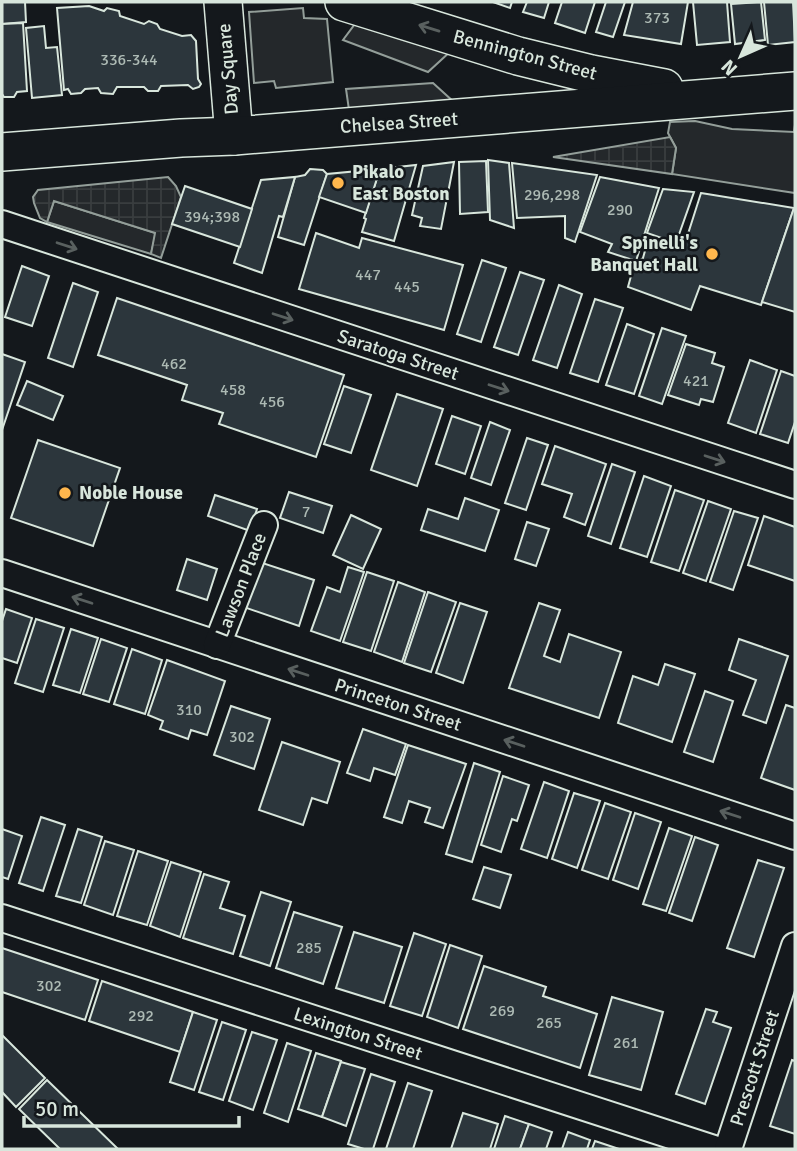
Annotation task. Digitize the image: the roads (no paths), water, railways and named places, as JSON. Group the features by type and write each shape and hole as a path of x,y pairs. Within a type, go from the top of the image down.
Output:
{"main road":[{"name":"Day Square","path":"223,2 234,136"},
{"name":"Bennington Street","path":"344,2 518,56 709,98"},
{"name":"Chelsea Street","path":"2,152 795,92"}],"street":[{"name":"Saratoga Street","path":"2,224 795,485"},
{"name":"Lawson Place","path":"217,645 264,524"},
{"name":"Princeton Street","path":"2,573 795,836"},
{"name":"Lexington Street","path":"2,918 714,1149"},
{"name":"Prescott Street","path":"728,1149 795,946"}],"place":[{"name":"Pikalo East Boston","path":"338,183"},
{"name":"Spinelli's Banquet Hall","path":"712,254"},
{"name":"Noble House","path":"65,493"}]}
